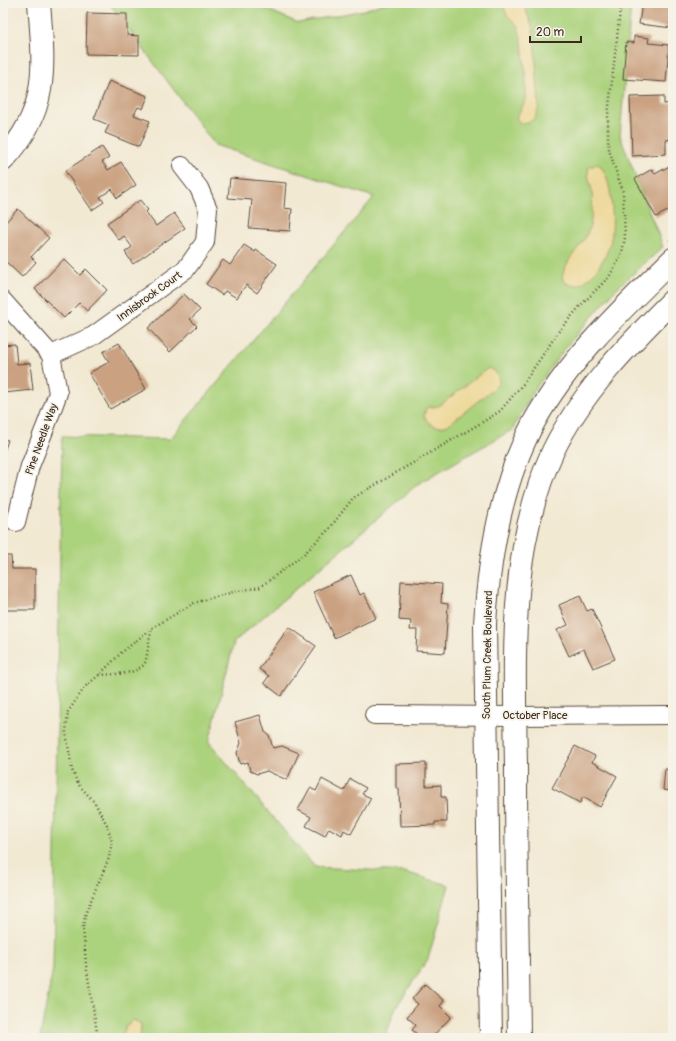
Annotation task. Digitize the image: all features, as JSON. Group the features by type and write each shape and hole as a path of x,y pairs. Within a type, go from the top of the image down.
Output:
{"street":[{"path":"3,160 20,139 29,123 39,96 43,69 39,3"},
{"name":"Innisbrook Court","path":"51,355 93,336 186,268 205,242 208,210 199,188 182,166"},
{"name":"South Plum Creek Boulevard","path":"491,1038 485,624 487,594 495,535 517,459 534,422 545,404 591,342 620,310 673,259"},
{"path":"519,1038 515,716 516,625 519,576 525,541 545,470 560,437 570,420 614,361 673,300"},
{"path":"3,301 51,355"},
{"name":"Pine Needle Way","path":"16,522 30,466 58,392 51,355"},
{"name":"October Place","path":"374,715 673,715"}],"path":[{"path":"98,1038 86,965 83,926 86,912 109,858 112,842 108,825 95,803 78,784 72,770 66,732 68,712 86,686 121,653 152,628 194,603 233,592 260,587 303,555 329,529 353,498 500,411 523,384 559,331 580,306 609,277 621,256 625,238 623,192 612,163 608,144 608,116 621,3"},
{"path":"99,675 132,672 140,668 146,661 146,654 152,628"},
{"path":"275,1038 285,1038"}],"green space":[{"path":"109,3 252,3 298,23 364,10 385,3 631,3 620,136 663,247 617,288 566,347 535,389 512,430 419,483 234,642 209,742 315,867 404,872 449,885 428,959 395,1009 385,1038 40,1038 53,969 62,436 170,439 374,197 215,145"}],"sand":[{"path":"502,3 523,3 532,26 534,36 539,105 536,116 528,123 520,123 516,118 526,100 526,79 522,42 518,26 507,15"},
{"path":"598,164 607,178 610,189 612,202 612,236 603,260 591,276 584,282 576,285 569,284 562,278 564,271 584,239 590,226 592,195 588,170 589,167"},
{"path":"488,368 495,371 498,377 499,383 493,389 448,425 437,427 428,422 424,416 426,408 440,405"},
{"path":"133,1020 140,1023 140,1038 122,1038 126,1026"}],"building":[{"path":"642,3 673,3 672,28 639,24"},
{"path":"87,13 127,14 127,35 139,36 139,55 86,54"},
{"path":"634,36 649,38 648,43 669,45 666,82 623,79 626,42 634,43"},
{"path":"109,81 148,96 143,109 138,107 134,115 150,121 139,147 105,133 109,125 94,119"},
{"path":"664,96 664,104 673,103 673,139 666,140 666,154 632,156 630,97"},
{"path":"102,147 109,158 102,162 108,170 121,162 136,185 117,198 112,189 100,197 104,202 92,210 65,171"},
{"path":"673,164 673,208 656,217 635,179 652,169 655,174"},
{"path":"230,178 286,183 284,208 292,209 290,231 249,228 252,200 228,198"},
{"path":"140,200 148,210 146,212 156,226 174,213 185,228 133,264 125,252 132,247 124,236 119,240 107,223"},
{"path":"18,209 49,238 31,257 36,262 22,277 3,259 3,254 7,250 3,247 3,225"},
{"path":"244,245 255,252 256,250 277,264 257,293 246,285 237,298 225,291 222,295 206,284 223,260 230,265"},
{"path":"64,259 80,275 86,269 107,290 87,311 79,303 64,318 35,289"},
{"path":"184,294 200,310 190,319 197,326 170,352 148,328"},
{"path":"119,343 146,389 110,409 89,373 109,362 103,352"},
{"path":"15,344 17,364 30,363 33,390 3,393 3,345"},
{"path":"3,439 8,440 3,455"},
{"path":"3,556 11,556 12,569 35,569 35,610 3,610"},
{"path":"351,575 360,595 364,593 376,618 334,638 313,592"},
{"path":"401,581 442,584 441,603 448,604 445,653 416,651 417,630 410,630 411,621 399,620"},
{"path":"580,596 587,611 592,609 615,659 593,668 584,649 569,656 557,630 568,625 559,605"},
{"path":"289,627 316,646 281,696 264,683 269,676 259,669"},
{"path":"260,715 265,732 269,735 273,748 282,746 299,753 287,780 267,771 257,774 250,771 248,762 240,764 237,753 241,743 235,722"},
{"path":"575,746 595,756 592,762 617,776 600,807 583,797 580,803 552,788"},
{"path":"426,763 426,786 441,785 441,797 446,797 447,822 435,822 435,825 400,826 399,788 396,788 396,764"},
{"path":"665,769 673,770 673,791 663,790"},
{"path":"322,779 344,791 350,779 366,788 362,794 371,798 351,834 344,830 342,835 329,828 325,836 306,826 311,817 298,810 310,788 316,791"},
{"path":"425,984 444,1001 440,1006 451,1017 431,1038 422,1038 412,1030 416,1025 407,1017 418,1004 412,999"}]}
